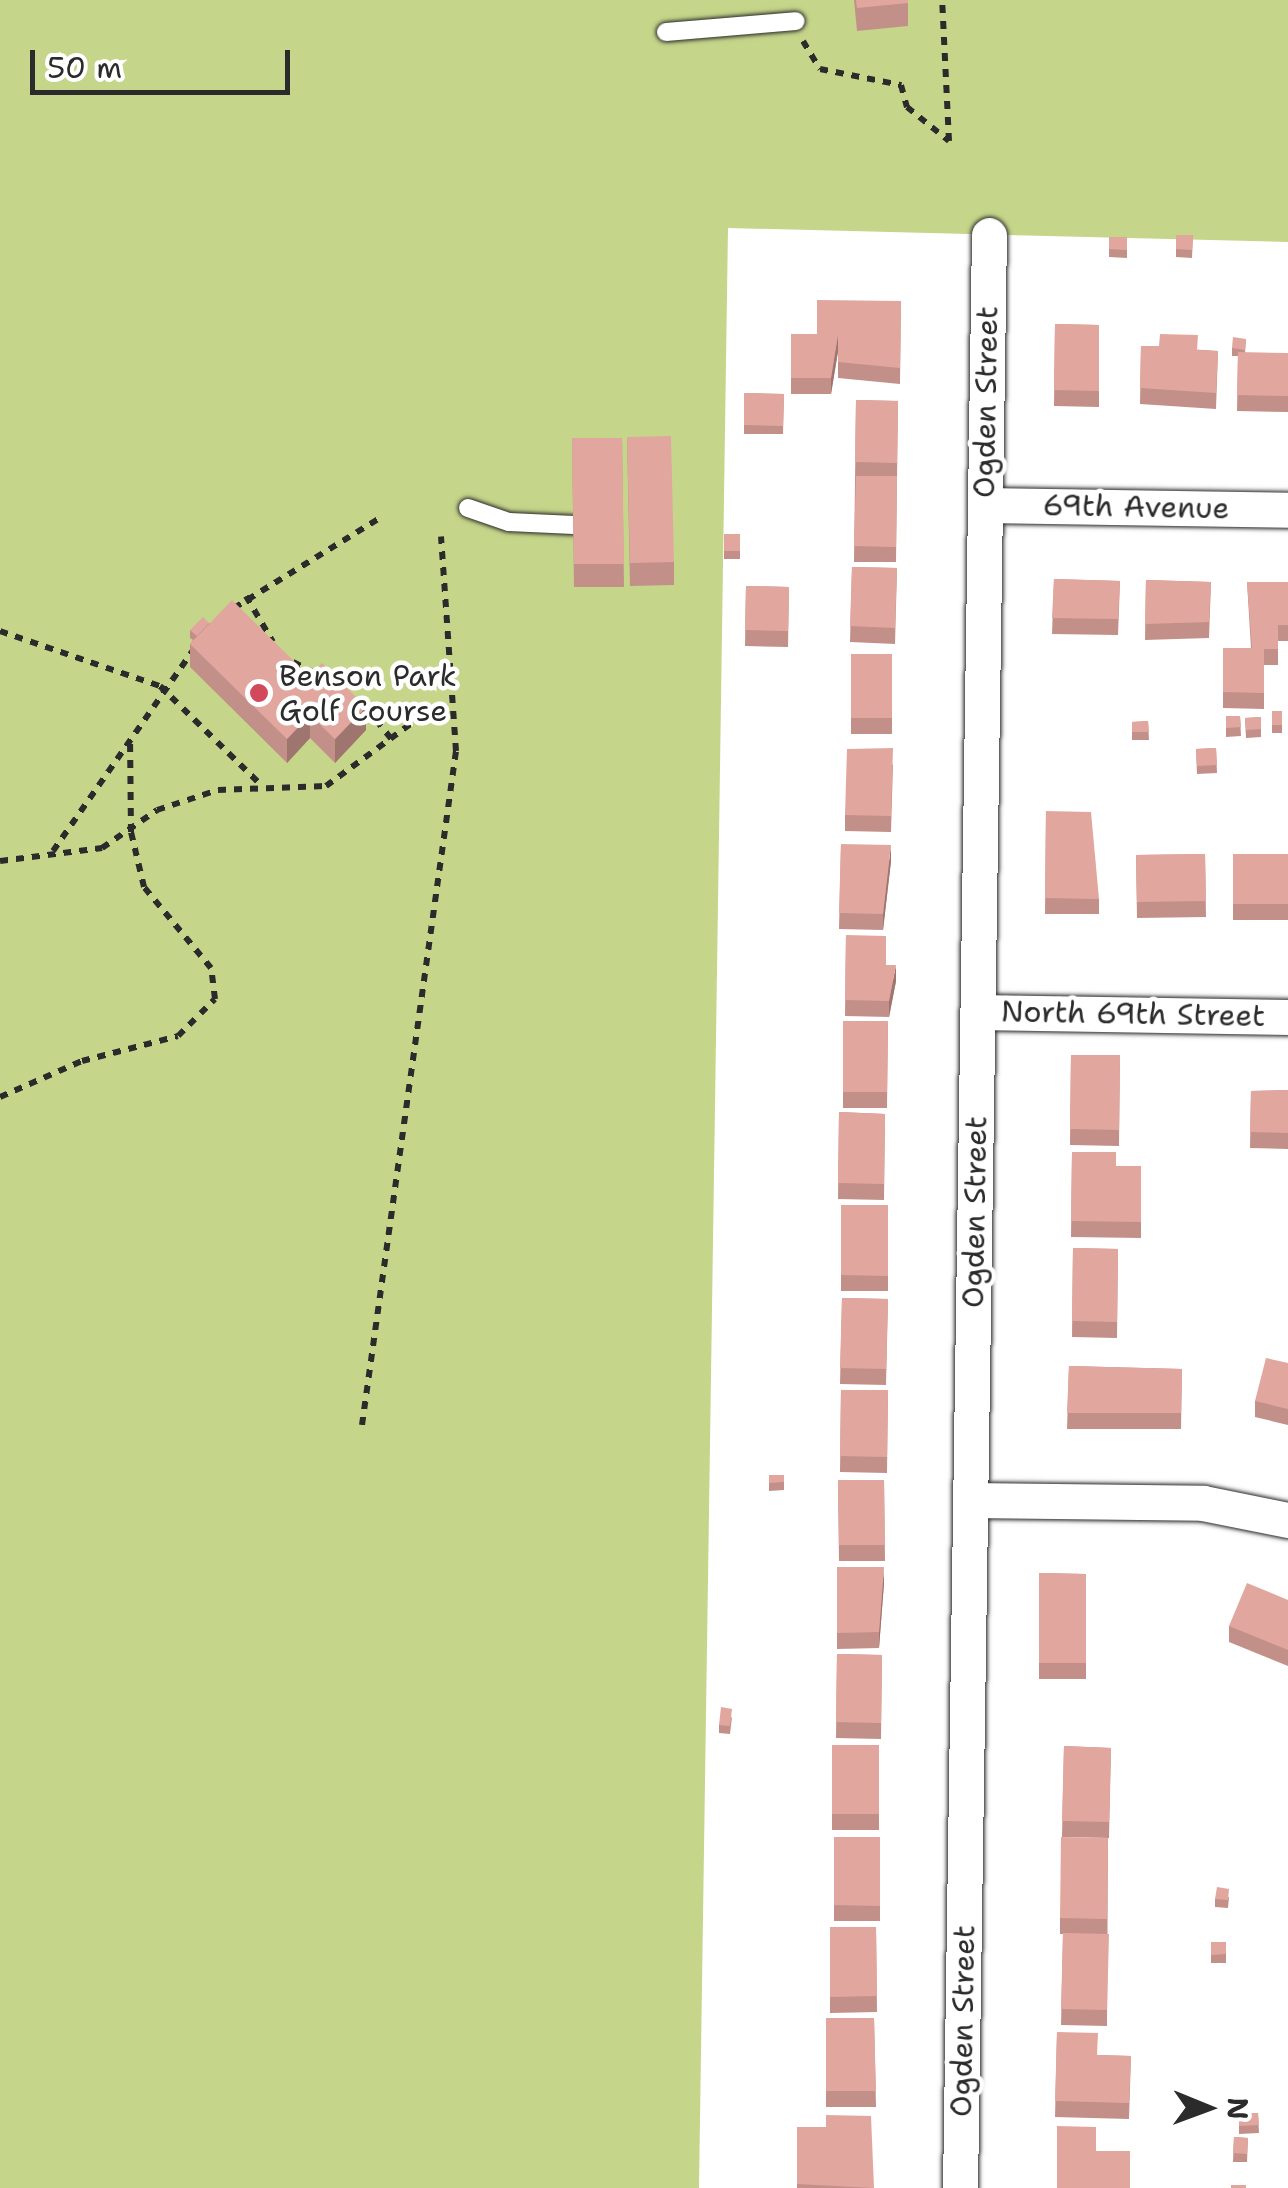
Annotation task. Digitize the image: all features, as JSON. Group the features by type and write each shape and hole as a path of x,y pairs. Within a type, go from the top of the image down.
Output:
{"street":[{"name":"Ogden Street","path":"960,2188 989,235"},
{"name":"69th Avenue","path":"985,504 1288,510"},
{"name":"North 69th Street","path":"978,1012 1288,1017"},
{"path":"970,1500 1204,1503 1288,1520"}],"lane":[{"path":"666,32 796,21"},
{"path":"468,508 509,522 574,525"}],"path":[{"path":"796,21 820,68 901,85 907,108 949,141 942,0"},
{"path":"222,620 246,596 378,519"},
{"path":"362,1426 456,751 448,706 441,537"},
{"path":"246,596 278,648 329,679"},
{"path":"0,631 160,686 262,786"},
{"path":"53,852 130,740 160,686 209,633"},
{"path":"0,861 102,848 173,802 262,786 326,786 393,741 428,711 448,706"},
{"path":"376,720 393,741"},
{"path":"0,1097 82,1061 178,1036 215,999 211,968 155,910 131,832 130,740"}],"green space":[{"name":"Benson Park Golf Course","path":"0,0 1288,0 1288,242 728,228 699,2188 0,2188"}],"building":[{"path":"856,0 908,0 908,3 857,8"},
{"path":"1176,235 1193,235 1192,250 1176,249"},
{"path":"1109,237 1127,237 1127,250 1109,249"},
{"path":"817,300 901,301 900,368 838,362 838,335 831,378 791,378 791,334 817,334"},
{"path":"1055,324 1099,325 1099,391 1054,390"},
{"path":"1160,334 1198,335 1197,350 1218,351 1216,393 1140,388 1141,346 1159,346"},
{"path":"1233,337 1246,339 1245,350 1232,348"},
{"path":"1238,352 1288,353 1288,396 1237,395"},
{"path":"744,393 784,394 783,426 744,425"},
{"path":"856,400 898,401 897,463 855,462"},
{"path":"671,436 674,562 630,563 627,437"},
{"path":"572,438 622,438 624,564 574,564"},
{"path":"856,476 897,476 896,547 854,546"},
{"path":"724,534 740,534 740,551 724,551"},
{"path":"852,567 897,568 895,628 850,626"},
{"path":"1054,579 1120,581 1118,619 1052,618"},
{"path":"1146,580 1211,582 1209,622 1145,624"},
{"path":"1247,582 1288,582 1288,625 1278,625 1278,649 1264,649 1264,693 1223,692 1223,648 1252,648"},
{"path":"746,586 789,587 788,631 745,630"},
{"name":"Benson Park Golf Course","path":"232,600 309,676 322,663 366,707 335,739 310,715 287,739 190,644"},
{"path":"203,617 209,623 197,636 190,630"},
{"path":"851,654 892,654 892,718 851,718"},
{"path":"1272,711 1282,711 1282,725 1272,725"},
{"path":"1226,716 1240,716 1241,727 1226,728"},
{"path":"1261,717 1261,729 1246,730 1245,718"},
{"path":"1148,721 1149,732 1132,732 1132,722"},
{"path":"893,748 891,816 845,815 847,749"},
{"path":"1216,748 1217,765 1197,766 1196,749"},
{"path":"1046,811 1091,812 1099,899 1045,898"},
{"path":"841,844 891,845 883,914 839,913"},
{"path":"1205,854 1206,901 1137,902 1136,855"},
{"path":"1233,854 1288,854 1288,904 1233,904"},
{"path":"846,935 886,936 886,965 896,965 889,1001 845,1000"},
{"path":"843,1021 888,1021 887,1092 843,1092"},
{"path":"1071,1055 1120,1055 1119,1130 1070,1129"},
{"path":"1288,1090 1288,1133 1250,1132 1251,1091"},
{"path":"839,1112 885,1114 884,1184 838,1183"},
{"path":"1072,1152 1116,1152 1116,1166 1141,1166 1141,1222 1071,1221"},
{"path":"841,1205 888,1205 888,1276 841,1275"},
{"path":"1073,1248 1118,1249 1117,1322 1072,1321"},
{"path":"842,1298 888,1299 886,1369 840,1368"},
{"path":"1266,1358 1288,1363 1288,1409 1255,1401"},
{"path":"1069,1366 1182,1369 1181,1413 1067,1413"},
{"path":"841,1390 888,1390 887,1457 840,1456"},
{"path":"769,1475 784,1475 784,1482 769,1483"},
{"path":"838,1480 884,1480 885,1545 839,1545"},
{"path":"837,1567 884,1567 879,1632 837,1633"},
{"path":"1039,1573 1086,1574 1086,1663 1039,1663"},
{"path":"1247,1583 1288,1600 1288,1650 1229,1626"},
{"path":"837,1654 882,1655 881,1723 836,1722"},
{"path":"721,1707 732,1709 730,1726 719,1725"},
{"path":"832,1745 879,1745 879,1814 832,1814"},
{"path":"1064,1746 1111,1748 1109,1822 1062,1821"},
{"path":"834,1837 880,1837 880,1906 834,1905"},
{"path":"1061,1837 1108,1838 1107,1919 1060,1918"},
{"path":"1217,1887 1229,1889 1228,1900 1215,1899"},
{"path":"830,1927 876,1927 877,1996 830,1997"},
{"path":"1063,1933 1109,1934 1107,2010 1061,2009"},
{"path":"1211,1942 1226,1942 1226,1954 1211,1955"},
{"path":"826,2018 874,2018 876,2091 826,2091"},
{"path":"1057,2032 1098,2033 1097,2055 1131,2056 1129,2103 1055,2101"},
{"path":"1258,2113 1259,2125 1239,2126 1239,2114"},
{"path":"826,2115 871,2116 874,2188 797,2184 797,2127 826,2127"},
{"path":"1057,2126 1096,2127 1096,2151 1130,2151 1130,2188 1057,2188"},
{"path":"1234,2137 1248,2138 1247,2154 1233,2153"}],"place":[{"name":"Benson Park Golf Course","path":"259,693"}]}
